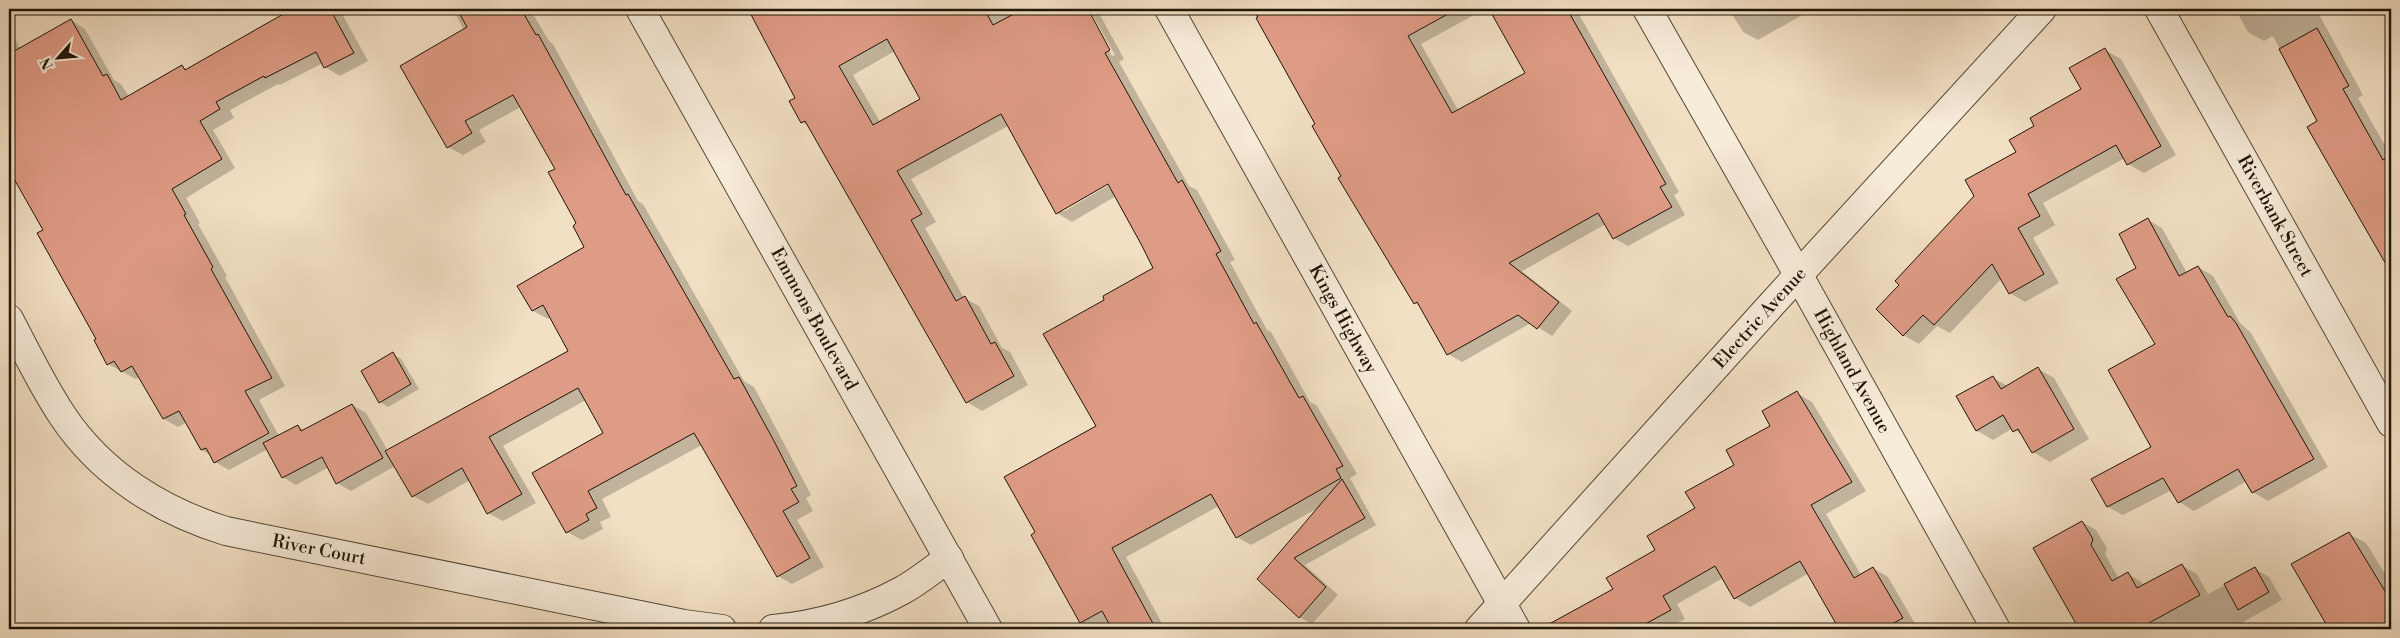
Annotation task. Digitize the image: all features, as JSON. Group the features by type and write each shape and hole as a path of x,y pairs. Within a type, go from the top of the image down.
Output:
{"street":[{"name":"Emmons Boulevard","path":"640,9 988,629"},
{"name":"Kings Highway","path":"1169,9 1516,629"},
{"name":"Highland Avenue","path":"1646,9 1799,276 1996,629"},
{"name":"Electric Avenue","path":"1479,629 2042,9"},
{"name":"Riverbank Street","path":"2159,9 2391,423"},
{"name":"River Court","path":"9,319 62,415 80,440 108,469 133,487 171,511 198,523 236,533 684,624 722,629"},
{"path":"773,629 797,627 851,614 902,590 949,558"}],"building":[{"path":"292,9 330,9 354,53 324,68 316,52 265,78 264,76 216,102 220,109 200,121 222,159 172,189 213,267 211,269 272,378 245,391 269,433 214,463 206,448 201,450 179,411 163,419 132,366 121,372 114,361 107,365 94,340 96,339 37,233 43,230 9,170 9,54 71,19 103,76 107,74 121,100 182,65 185,70"},
{"path":"457,9 521,9 536,35 538,34 626,195 628,194 734,379 739,377 774,441 797,486 791,489 799,502 783,511 810,558 777,577 694,433 588,491 597,508 586,514 589,520 566,533 532,473 603,433 578,388 489,437 522,494 487,514 462,468 412,497 385,451 568,351 543,305 532,311 517,286 584,247 573,226 576,223 548,172 555,169 513,95 465,121 472,133 447,148 400,66 467,27"},
{"path":"748,9 984,9 993,25 1023,9 1088,9 1110,50 1105,53 1178,183 1182,180 1221,251 1216,254 1254,324 1256,322 1299,398 1303,396 1343,466 1336,469 1341,478 1236,538 1211,494 1112,548 1156,629 1112,629 1102,611 1080,623 1031,535 1035,532 1004,477 1096,426 1043,334 1104,300 1103,296 1153,268 1141,244 1108,184 1056,214 1001,114 897,171 922,214 911,220 956,301 965,296 991,344 995,342 1014,376 966,403 805,121 801,123 789,101 795,98","holes":["887,39 920,99 873,125 839,66"]},
{"path":"1253,9 1457,9 1408,36 1452,113 1525,73 1489,9 1567,9 1666,184 1660,187 1672,207 1613,239 1598,213 1509,263 1559,302 1537,329 1518,315 1447,355 1417,302 1414,304 1338,178 1341,176 1312,126 1315,124 1256,18 1258,17"},
{"path":"2317,28 2349,86 2343,89 2383,160 2391,155 2391,273 2307,127 2317,121 2279,49"},
{"path":"2105,48 2161,146 2127,165 2116,145 2028,194 2040,216 2018,228 2044,274 2009,294 1992,264 1934,325 1923,315 1903,336 1876,309 1899,285 1895,281 1974,196 1965,180 2016,152 2009,140 2034,126 2030,118 2081,89 2069,68"},
{"path":"2148,218 2179,276 2198,266 2228,317 2230,316 2236,323 2314,459 2252,493 2238,469 2178,503 2163,478 2107,507 2091,479 2151,447 2108,370 2155,344 2116,279 2136,268 2119,234"},
{"path":"393,352 411,384 379,403 361,371"},
{"path":"2038,367 2074,429 2032,453 2018,429 2013,432 2003,415 1976,431 1956,396 1993,376 2001,389"},
{"path":"1797,391 1852,482 1811,505 1854,578 1873,567 1903,618 1883,629 1839,629 1800,561 1734,599 1715,566 1663,596 1671,610 1636,629 1540,629 1613,589 1606,578 1655,550 1647,536 1695,508 1685,492 1734,465 1726,450 1770,426 1762,411"},
{"path":"352,404 383,458 336,484 322,457 282,478 263,443 298,425 301,431"},
{"path":"1342,479 1365,518 1294,558 1326,587 1299,618 1257,579"},
{"path":"2082,521 2093,539 2091,545 2112,581 2128,572 2137,588 2182,564 2200,595 2138,629 2079,629 2033,548"},
{"path":"2349,532 2391,601 2391,629 2329,629 2291,564"},
{"path":"2255,567 2269,592 2238,610 2224,584"}]}
